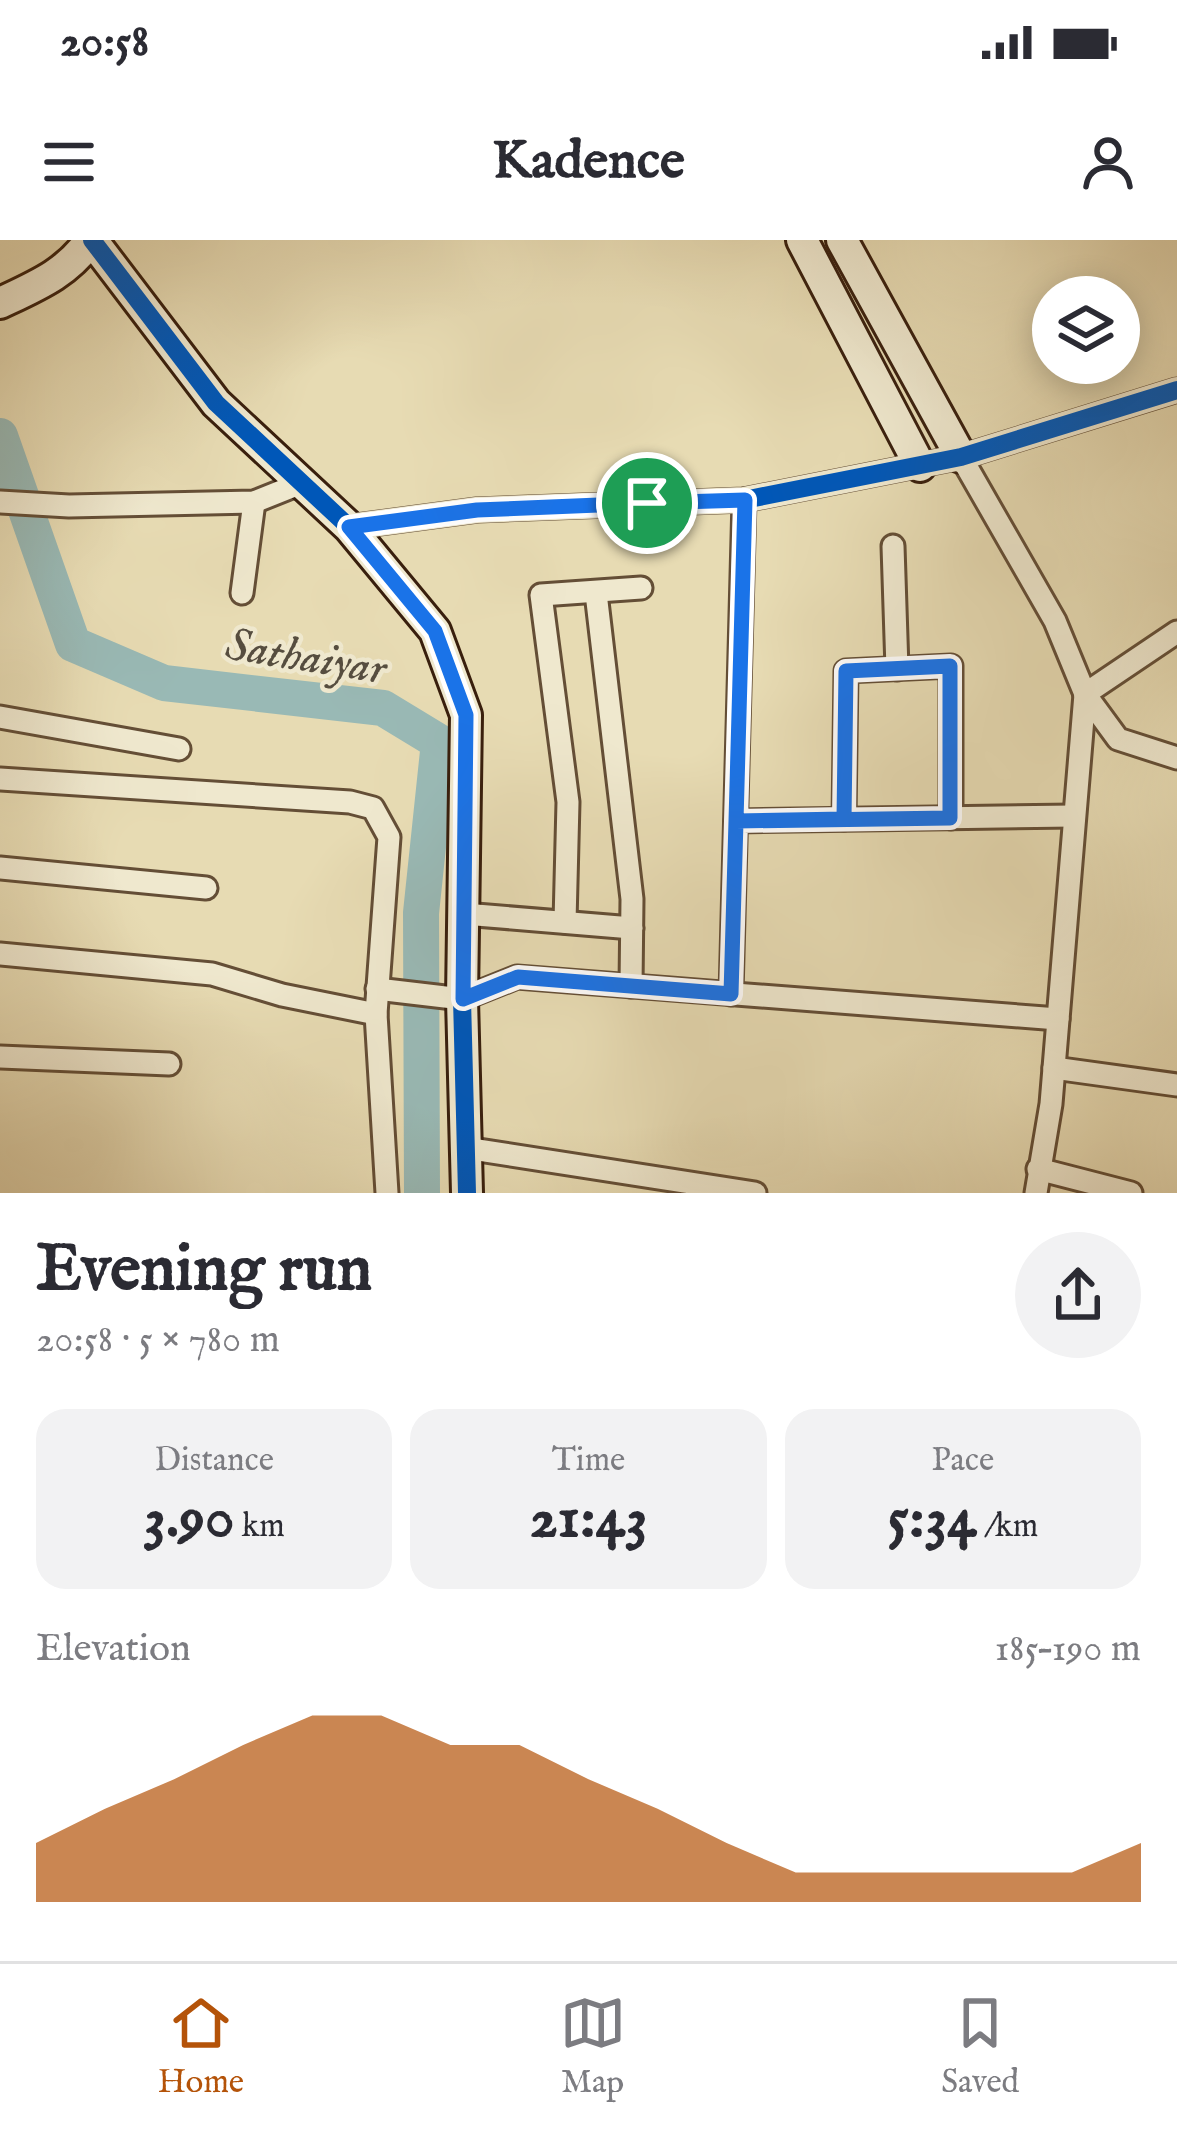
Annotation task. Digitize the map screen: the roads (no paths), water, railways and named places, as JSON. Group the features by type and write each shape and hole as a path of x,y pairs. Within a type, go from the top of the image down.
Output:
{"street":[{"path":"0,303 53,278 77,260 91,240 216,403 349,527 435,631 466,715 467,1193"},
{"path":"802,240 920,466"},
{"path":"842,240 1055,621 1085,694 1118,739 1177,758"},
{"path":"349,527 477,510 745,500 962,457 1177,390"},
{"path":"0,502 69,506 254,502 299,484"},
{"path":"731,994 745,500"},
{"path":"242,593 254,502"},
{"path":"892,545 897,669"},
{"path":"566,922 568,802 542,595 641,588"},
{"path":"596,593 632,898 631,986"},
{"path":"1085,694 1177,632"},
{"path":"844,819 846,671 950,666 950,818"},
{"path":"1036,1193 1054,1068 1085,694"},
{"path":"0,717 179,749"},
{"path":"0,779 350,802 373,808 389,837 376,1014 387,1193"},
{"path":"736,821 1073,816"},
{"path":"0,868 206,888"},
{"path":"464,914 632,928"},
{"path":"0,954 212,974 282,995 376,1014"},
{"path":"377,988 463,999 518,977 1058,1019"},
{"path":"0,1057 169,1064"},
{"path":"1054,1068 1177,1085"},
{"path":"466,1148 755,1193"},
{"path":"1038,1169 1131,1193"}],"waterway":[{"name":"Sathaiyar","path":"0,436 73,644 164,683 383,708 439,742 421,913 422,1193"}]}
